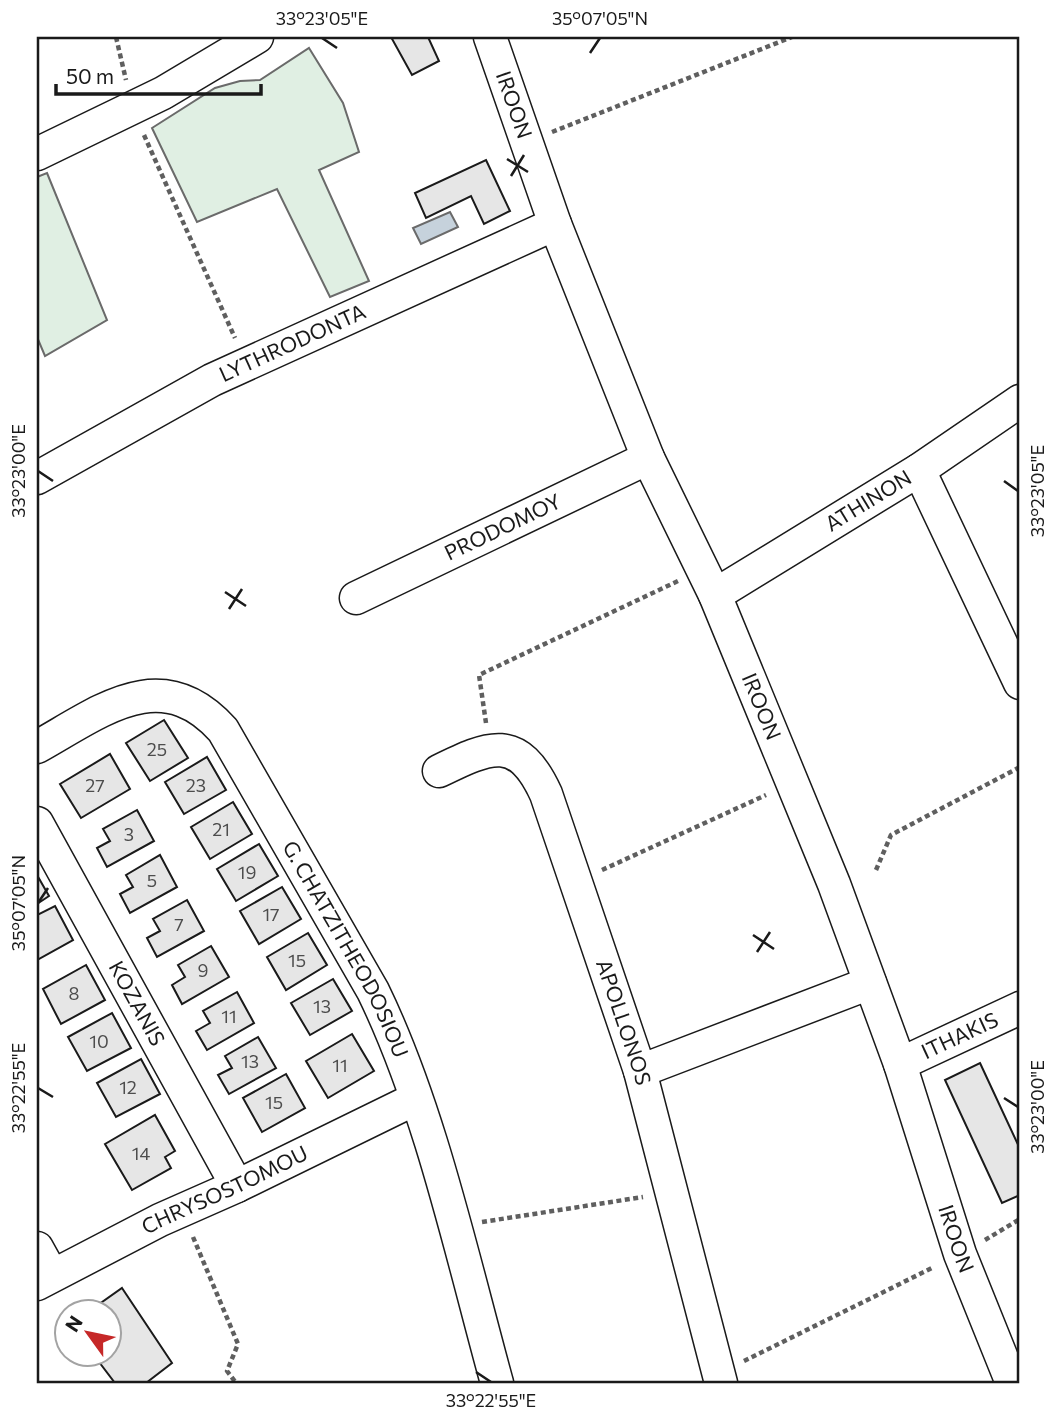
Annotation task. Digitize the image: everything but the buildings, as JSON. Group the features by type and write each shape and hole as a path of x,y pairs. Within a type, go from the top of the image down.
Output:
{"street":[{"path":"37,154 133,108 257,37"},
{"name":"IROON","path":"490,37 555,224 648,458 710,582 793,783 900,1064 960,1254 1012,1383"},
{"name":"LYTHRODONTA","path":"37,478 246,364 555,224"},
{"name":"ATHINON","path":"710,582 919,470 1020,401"},
{"name":"PRODOMOY","path":"356,598 648,458"},
{"path":"919,470 1020,683"},
{"name":"G. CHATZITHEODOSIOU","path":"37,747 117,703 148,694 188,702 215,721 231,741 373,990 399,1048 497,1383"},
{"path":"439,771 480,751 490,750"},
{"name":"APOLLONOS","path":"490,750 513,753 528,763 537,775 640,1071 720,1379"},
{"name":"KOZANIS","path":"37,823 236,1186"},
{"path":"640,1071 870,983"},
{"name":"ITHAKIS","path":"900,1064 1020,1008"},
{"name":"CHRYSOSTOMOU","path":"44,1280 182,1210 415,1099"},
{"path":"37,1248 44,1280"}],"path":[{"path":"116,37 133,108 246,364"},
{"path":"528,142 792,37"},
{"path":"490,750 479,675 710,582"},
{"path":"876,870 891,835 1020,767"},
{"path":"576,882 793,783"},
{"path":"453,1226 671,1193"},
{"path":"182,1210 238,1344 227,1371 236,1383"},
{"path":"720,1379 960,1254 1020,1219"}],"green space":[{"path":"309,48 343,103 359,152 319,170 369,281 330,297 277,189 197,222 152,128 215,88 240,81 260,80"},
{"path":"47,173 107,320 45,356 37,337 37,177"}],"shaded area":[{"path":"450,212 458,227 421,244 413,228"}]}
